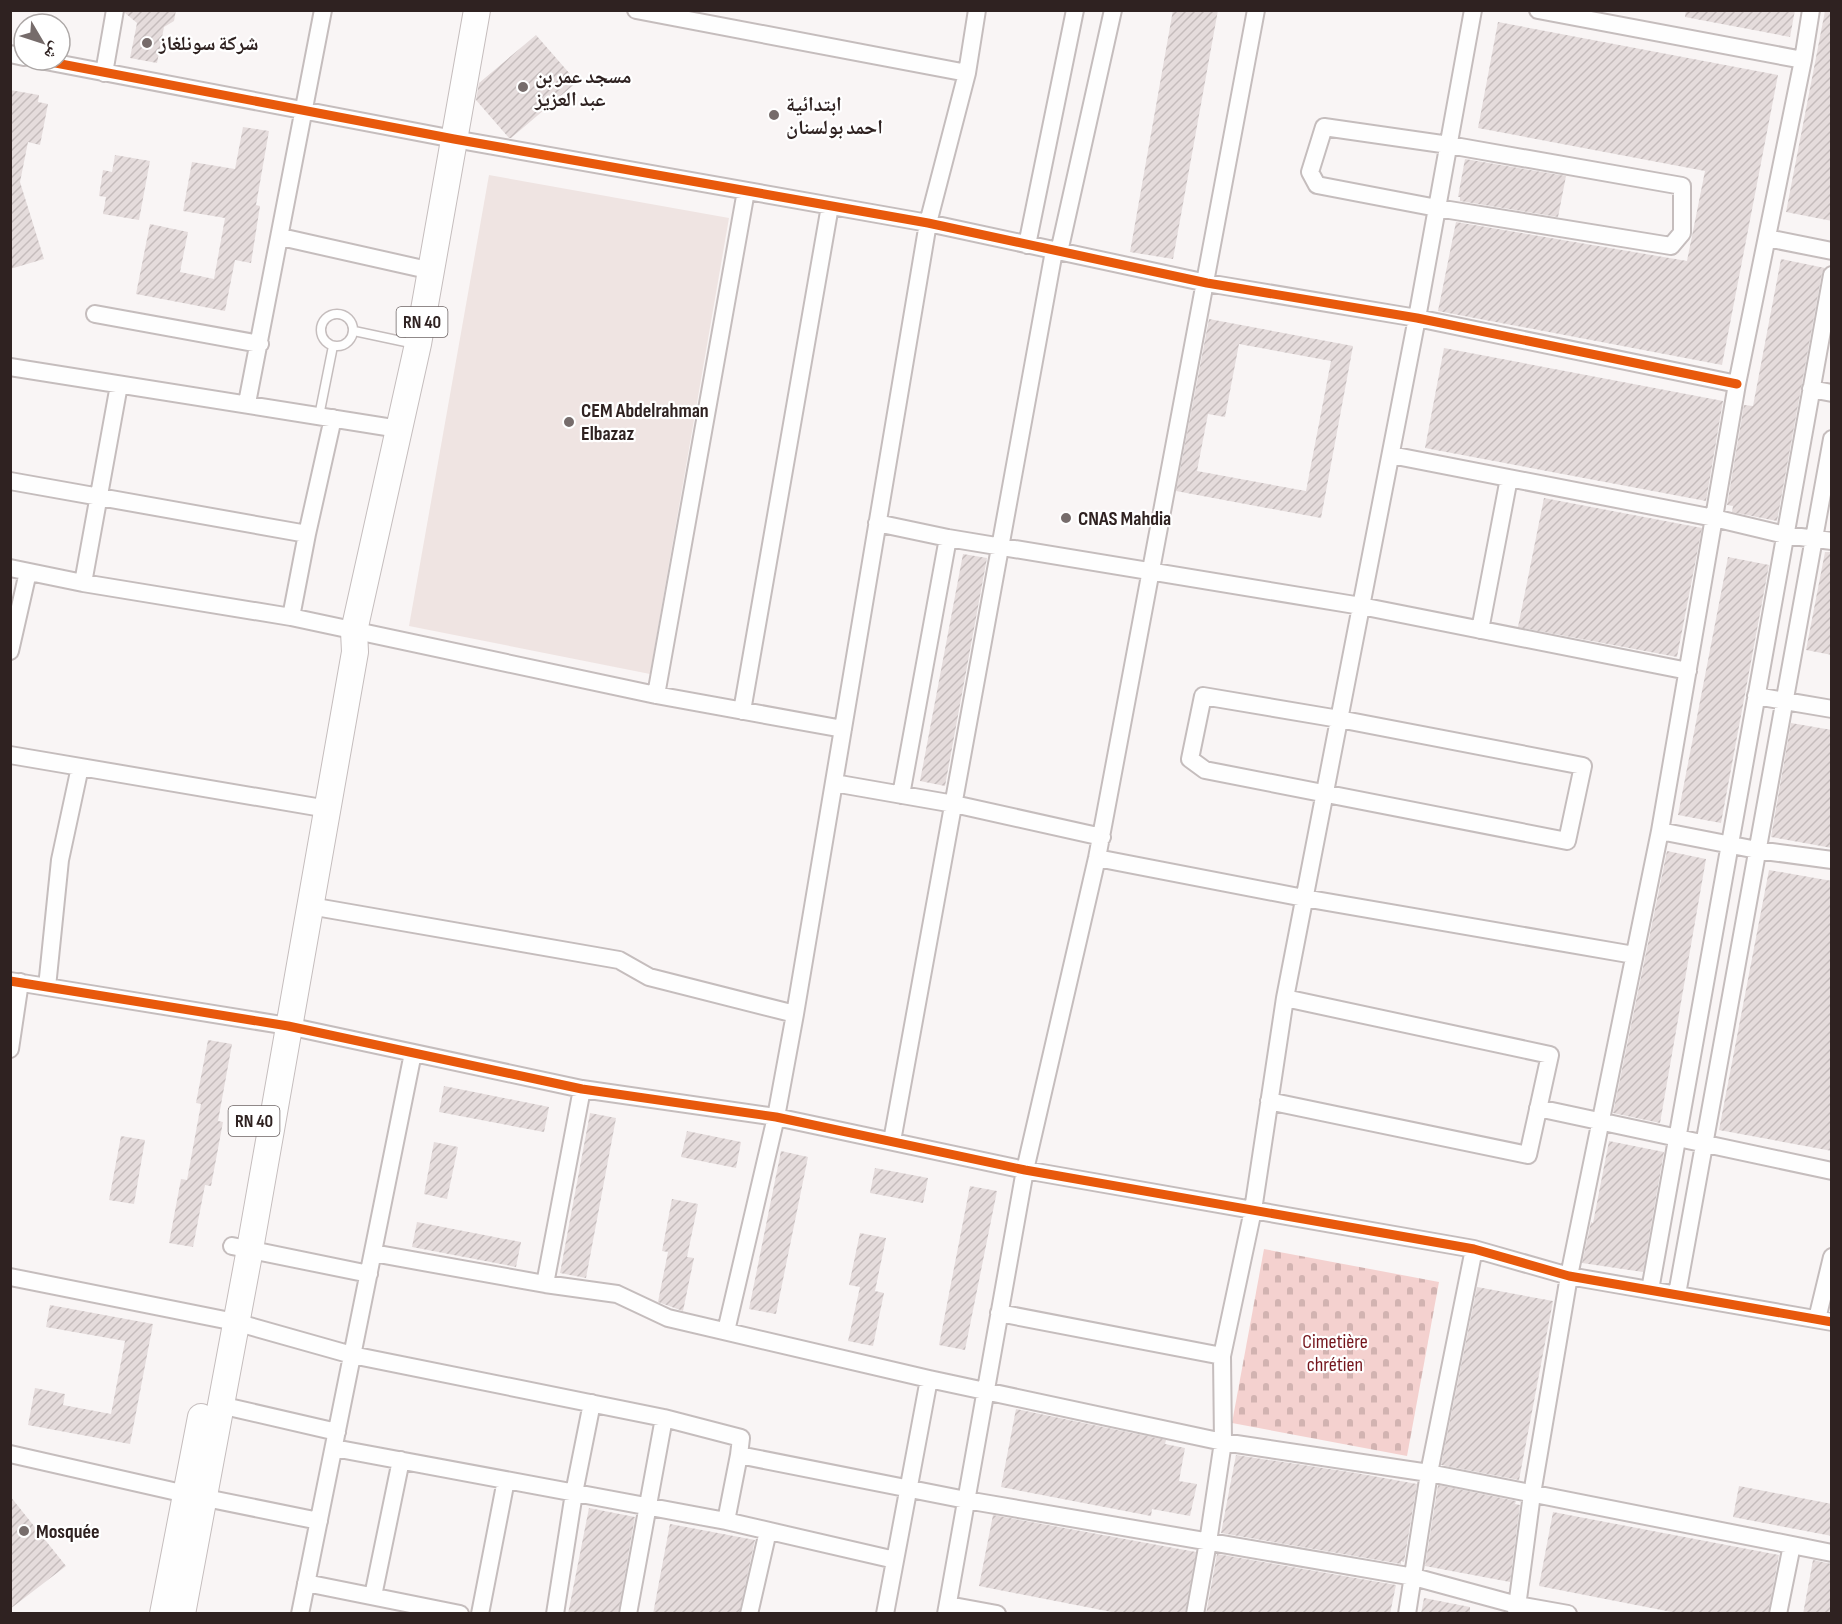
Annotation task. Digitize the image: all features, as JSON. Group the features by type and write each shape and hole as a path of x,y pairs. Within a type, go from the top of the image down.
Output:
{"main road":[{"name":"RN 40","path":"182,1614 195,1495 280,1024 321,808 355,652 354,631 418,344 477,10"},
{"name":"RN 40","path":"280,1024 310,906 321,808"},
{"name":"RN 40","path":"163,1614 220,1405 227,1321"}],"street":[{"path":"104,73 116,10"},
{"path":"248,403 323,10"},
{"path":"636,10 967,73"},
{"path":"726,1331 776,1117 928,223 967,73 977,10"},
{"path":"1027,245 1075,10"},
{"path":"892,1141 954,804 998,545 1056,251 1113,10"},
{"path":"997,1614 947,1609 1025,1170 1102,837 1207,283 1256,10"},
{"path":"1195,1614 1209,1542 1223,1442 1222,1356 1253,1210 1285,998 1391,455 1473,10"},
{"path":"1538,10 1803,60"},
{"path":"1516,1609 1532,1494 1569,1276 1660,831 1737,384 1803,60 1811,10"},
{"path":"72,66 454,139 928,223 1207,283 1417,318 1737,384"},
{"path":"1324,127 1449,145 1682,186 1682,233 1671,246 1437,208 1317,185 1310,172 1324,127"},
{"path":"656,695 746,191"},
{"path":"742,711 830,206"},
{"path":"280,237 432,271"},
{"path":"1767,238 1832,251"},
{"path":"1650,1290 1832,275"},
{"path":"95,314 260,344"},
{"path":"10,367 248,403 399,429"},
{"path":"83,583 119,385"},
{"path":"1811,389 1832,393"},
{"path":"291,617 326,417"},
{"path":"1677,1294 1832,439"},
{"path":"1391,455 1714,518 1785,535 1832,541"},
{"path":"1480,630 1509,478"},
{"path":"10,481 307,534"},
{"path":"877,523 948,538 1361,606 1688,671"},
{"path":"901,795 948,538"},
{"path":"10,568 83,583 291,617 656,695 843,729"},
{"path":"10,651 28,572"},
{"path":"1203,696 1339,719 1583,766 1567,841 1325,794 1205,770 1190,759 1203,696"},
{"path":"1756,696 1832,709"},
{"path":"10,755 321,808"},
{"path":"47,987 60,860 80,767"},
{"path":"834,783 954,804 1102,837"},
{"path":"1660,831 1757,850 1832,860"},
{"path":"1097,858 1304,898 1634,955"},
{"path":"310,906 619,960 649,977 795,1014"},
{"path":"10,1049 15,981 280,1024 582,1089 776,1117 1025,1170 1474,1249 1569,1276 1824,1321 1832,1257"},
{"path":"1269,1101 1528,1155 1550,1055 1285,998"},
{"path":"300,1614 413,1053"},
{"path":"545,1284 582,1089"},
{"path":"1538,1108 1832,1171"},
{"path":"241,1247 369,1274"},
{"path":"1407,1614 1429,1473 1474,1249"},
{"path":"373,1253 545,1284 617,1294 668,1318 929,1379 1223,1442 1429,1473 1832,1553"},
{"path":"10,1277 227,1321 352,1355 592,1403 741,1438 726,1521"},
{"path":"999,1314 1222,1356"},
{"path":"885,1614 929,1379"},
{"path":"555,1614 574,1493 592,1403"},
{"path":"220,1405 401,1460 726,1521 895,1560"},
{"path":"628,1614 664,1419"},
{"path":"10,1454 319,1521"},
{"path":"738,1455 966,1500 1414,1577 1516,1609 1569,1614"},
{"path":"373,1596 401,1460"},
{"path":"480,1614 506,1480"},
{"path":"749,1614 768,1531"},
{"path":"1778,1614 1792,1545"},
{"path":"306,1583 460,1614"}],"lane":[{"path":"344,315 352,322 354,331 344,345 333,346 324,340 322,325 328,316 344,315"},
{"path":"354,331 418,344"},
{"path":"326,417 333,346"}],"shaded area":[{"name":"CEM Abdelrahman Elbazaz","path":"489,175 729,218 650,674 409,626"}],"green space":[{"name":"Cimetière chrétien","path":"1264,1249 1439,1282 1407,1456 1232,1423"}],"building":[{"name":"شركة سونلغاز","path":"125,10 176,10 174,21 164,27 157,63 130,58 137,23 125,13"},
{"path":"1173,10 1218,10 1173,259 1130,252"},
{"path":"1686,10 1795,10 1790,37 1685,17"},
{"path":"1825,11 1832,12 1832,221 1786,212"},
{"path":"1498,22 1778,75 1722,365 1438,311 1456,222 1687,261 1705,171 1478,128"},
{"name":"مسجد عمر بن عبد العزيز","path":"536,35 577,82 509,138 476,100 479,83"},
{"path":"10,90 39,95 38,102 48,104 40,145 28,142 20,182 44,259 10,269"},
{"path":"243,127 269,131 256,205 260,206 251,263 235,260 225,311 136,294 150,224 188,232 180,272 214,279 225,218 183,211 192,162 235,169"},
{"path":"115,155 150,161 139,220 103,214 106,197 99,196 103,170 112,172"},
{"path":"1465,159 1566,176 1558,217 1460,201 1458,197"},
{"path":"1781,259 1825,268 1822,273 1777,521 1732,512 1733,506 1727,505 1744,405 1753,406"},
{"path":"1209,319 1353,346 1321,518 1176,491","holes":["1239,344 1331,361 1306,491 1197,471 1208,414 1225,417"]},
{"path":"1444,348 1723,401 1706,501 1425,448"},
{"path":"1544,498 1702,528 1677,657 1518,627"},
{"path":"1825,552 1832,552 1832,655 1806,650"},
{"path":"963,554 987,558 945,786 920,781"},
{"path":"1728,557 1769,565 1721,823 1678,815"},
{"path":"1791,723 1832,730 1832,848 1771,837"},
{"path":"1667,851 1706,859 1660,1123 1613,1113"},
{"path":"1769,870 1832,881 1832,1151 1719,1130"},
{"path":"208,1040 232,1044 218,1121 223,1122 211,1186 205,1185 193,1247 169,1243 181,1179 187,1180 201,1104 196,1103"},
{"path":"444,1086 549,1107 544,1132 439,1112"},
{"path":"590,1113 616,1118 586,1278 560,1273"},
{"path":"687,1131 741,1142 736,1168 681,1157"},
{"path":"121,1136 145,1140 134,1204 109,1200"},
{"path":"1609,1141 1664,1152 1643,1272 1582,1263 1591,1222 1593,1223"},
{"path":"434,1142 458,1147 447,1199 424,1194"},
{"path":"781,1151 808,1157 776,1314 749,1309"},
{"path":"875,1168 928,1178 923,1203 870,1193"},
{"path":"970,1186 997,1191 965,1350 939,1345"},
{"path":"672,1199 698,1204 687,1257 694,1258 683,1311 658,1302 668,1252 662,1251"},
{"path":"417,1222 521,1242 516,1267 412,1247"},
{"path":"860,1233 886,1238 875,1291 884,1293 873,1346 848,1341 860,1287 849,1285"},
{"path":"1477,1287 1553,1301 1519,1480 1441,1465"},
{"path":"50,1305 153,1324 130,1444 28,1425 35,1388 65,1394 63,1405 111,1414 125,1341 46,1327"},
{"path":"1016,1409 1166,1440 1165,1444 1185,1448 1179,1481 1197,1484 1190,1516 1152,1509 1151,1516 1001,1487"},
{"path":"1236,1455 1417,1484 1404,1562 1401,1561 1401,1564 1221,1533"},
{"path":"1438,1485 1516,1501 1515,1504 1520,1505 1510,1582 1425,1566"},
{"path":"1739,1486 1832,1504 1832,1536 1733,1517"},
{"name":"Mosquée","path":"10,1496 66,1566 10,1609"},
{"path":"589,1508 635,1517 618,1614 568,1614"},
{"path":"1553,1512 1779,1555 1768,1614 1682,1614 1539,1586"},
{"path":"993,1515 1196,1552 1185,1614 1122,1614 979,1586"},
{"path":"670,1524 755,1540 739,1614 653,1614"},
{"path":"1217,1554 1396,1585 1390,1614 1206,1614"},
{"path":"1813,1560 1832,1564 1832,1614 1803,1614"},
{"path":"1424,1598 1470,1607 1470,1614 1421,1614"}],"cycle path":[{"path":"72,66 454,139 928,223 1207,283 1417,318 1737,384"},
{"path":"10,981 288,1026 582,1089 776,1117 1025,1170 1474,1249 1569,1276 1832,1322"}],"place":[{"name":"شركة سونلغاز","path":"147,43"},
{"name":"مسجد عمر بن عبد العزيز","path":"523,87"},
{"name":"ابتدائية احمد بولسنان","path":"774,115"},
{"name":"CEM Abdelrahman Elbazaz","path":"569,422"},
{"name":"CNAS Mahdia","path":"1066,518"},
{"name":"Mosquée","path":"24,1531"}]}
